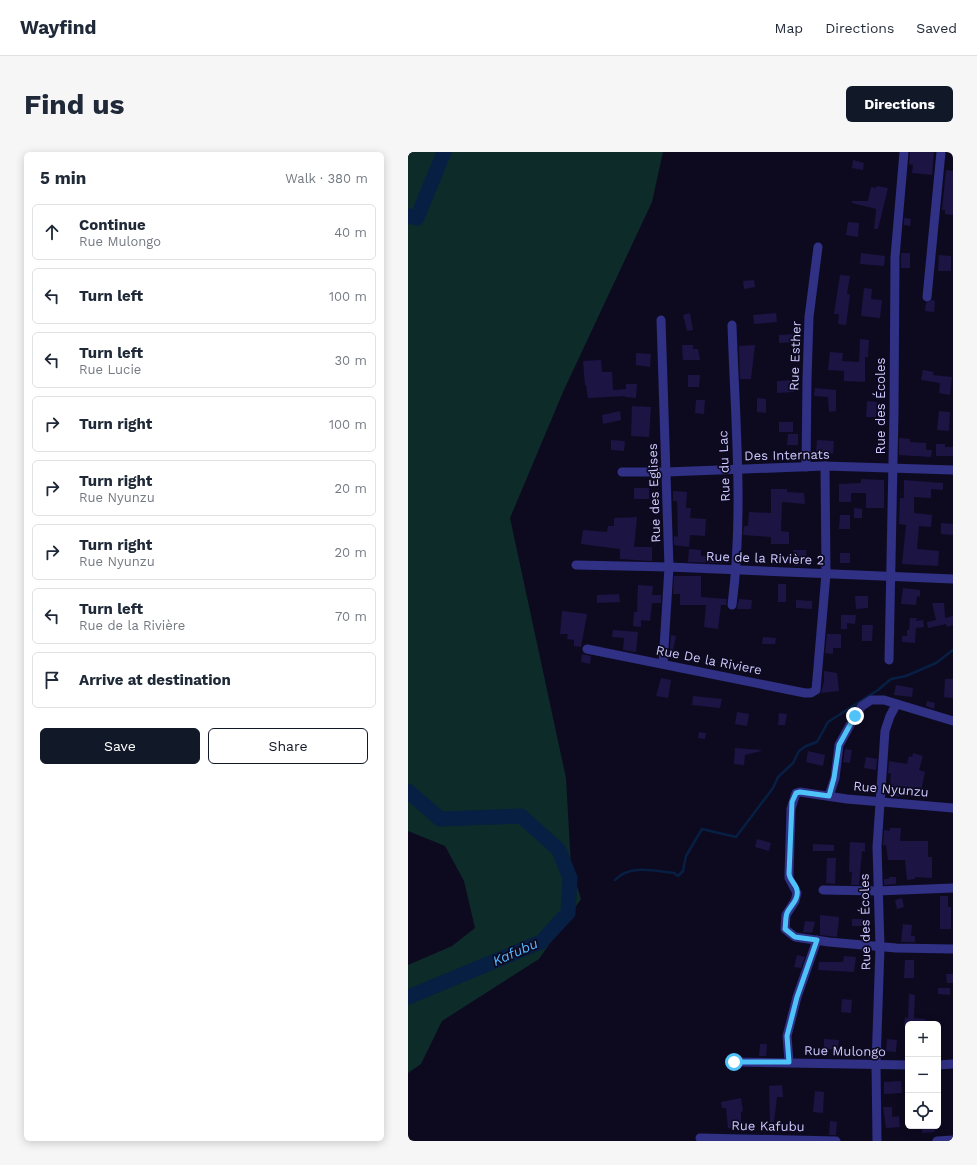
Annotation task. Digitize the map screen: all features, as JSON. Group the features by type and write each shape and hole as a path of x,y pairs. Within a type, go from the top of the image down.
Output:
{"street":[{"name":"Rue des Écoles","path":"889,660 893,469 894,257 904,152"},
{"path":"927,296 941,152"},
{"name":"Rue Esther","path":"806,467 807,379 810,317 818,247"},
{"name":"Rue des Eglises","path":"661,320 669,567 663,664"},
{"name":"Rue du Lac","path":"732,325 738,469 736,571 732,605"},
{"name":"Des Internats","path":"622,472 666,472 825,466 953,470"},
{"path":"825,466 826,574"},
{"name":"Rue de la Rivière 2","path":"576,565 669,567 953,579"},
{"name":"Rue De la Riviere","path":"587,649 811,693 816,690 818,681 826,574"},
{"path":"829,796 834,778 839,745 862,706 877,699 953,721"},
{"name":"Rue des Écoles","path":"877,1141 876,1064 880,946 877,890 877,847 885,731 890,716 896,705"},
{"name":"Rue Nyunzu","path":"817,940 795,937 785,929 786,915 795,901 797,893 796,888 790,878 791,809 796,793 800,792 879,802 953,808"},
{"path":"823,890 953,888"},
{"path":"789,1062 787,1036 797,997 817,940 896,948 953,949"},
{"name":"Rue Mulongo","path":"734,1062 905,1065"},
{"path":"941,1065 953,1064"},
{"name":"Rue Kafubu","path":"700,1138 836,1141"},
{"path":"937,1141 953,1140"}],"green space":[{"path":"408,152 663,152 652,202 563,392 510,518 566,778 571,866 581,899 539,959 442,1021 421,1064 408,1073 408,965 452,946 475,928 464,881 445,846 408,831"}],"building":[{"path":"910,152 934,152 932,175 912,173 913,165 909,164"},
{"path":"853,160 864,163 863,170 852,168"},
{"path":"946,170 953,171 953,215 945,214 945,210 942,210"},
{"path":"877,186 888,188 878,229 874,229 876,209 852,203 852,201 868,201 871,187 876,188"},
{"path":"904,218 911,219 910,226 904,225"},
{"path":"848,222 859,223 858,237 846,235"},
{"path":"861,253 885,256 884,266 860,264"},
{"path":"901,253 910,253 910,268 901,268"},
{"path":"939,255 951,256 951,271 938,271"},
{"path":"840,275 850,276 847,294 850,295 846,325 838,324 839,314 834,314"},
{"path":"754,280 755,287 744,289 743,281"},
{"path":"864,288 872,289 871,299 882,300 880,318 861,316"},
{"path":"932,300 935,301 934,312 925,311 926,303"},
{"path":"690,313 693,330 687,331 683,315"},
{"path":"776,313 777,322 754,324 753,315"},
{"path":"796,334 796,342 779,343 779,335"},
{"path":"860,339 869,340 868,357 865,357 865,382 844,381 844,371 828,370 830,352 843,353 842,361 859,362"},
{"path":"682,345 693,345 693,349 698,349 700,360 683,360"},
{"path":"755,345 751,379 740,379 739,346"},
{"path":"636,353 651,354 650,367 636,365"},
{"path":"601,360 602,372 612,372 613,390 626,389 626,384 637,384 636,398 625,396 588,398 585,385 583,361"},
{"path":"923,370 934,372 933,375 952,377 950,395 939,393 940,383 921,380"},
{"path":"688,375 700,375 699,387 688,387"},
{"path":"793,380 794,392 777,393 777,381"},
{"path":"815,388 836,390 836,411 829,412 828,397 814,396"},
{"path":"757,398 766,399 766,413 757,412"},
{"path":"696,400 705,400 704,414 695,413"},
{"path":"867,401 877,402 876,417 866,417"},
{"path":"632,406 651,407 649,437 631,436"},
{"path":"620,411 621,420 603,424 602,415"},
{"path":"939,411 950,412 949,431 937,430"},
{"path":"779,422 793,422 793,432 779,432"},
{"path":"788,434 798,434 798,445 787,445"},
{"path":"899,438 910,439 910,442 926,443 926,450 932,450 931,457 899,455"},
{"path":"611,440 625,441 624,451 611,450"},
{"path":"817,440 834,441 833,454 816,452"},
{"path":"936,444 945,444 945,447 953,447 953,456 936,456"},
{"path":"861,479 884,480 884,508 866,508 866,493 851,493 851,502 839,502 839,484 861,483"},
{"path":"904,480 943,483 943,490 931,489 931,498 914,497 914,513 932,515 931,527 919,526 917,549 939,551 938,566 902,564 906,525 899,524 900,498 904,498"},
{"path":"634,488 649,488 649,499 634,499"},
{"path":"771,489 787,489 787,492 804,493 805,504 782,502 781,531 789,532 789,544 771,544 771,537 743,535 744,526 748,526 749,512 771,513"},
{"path":"673,491 687,492 686,508 691,508 690,518 706,519 705,536 690,535 689,547 674,545 674,536 678,537 677,501 673,501"},
{"path":"854,508 862,509 862,518 854,518"},
{"path":"840,515 850,515 850,529 839,529"},
{"path":"637,517 634,547 652,547 652,561 620,559 620,549 581,544 583,530 607,532 608,526 614,526 614,518"},
{"path":"941,523 953,524 953,535 941,534"},
{"path":"689,549 701,550 701,556 723,557 722,563 688,562"},
{"path":"793,550 806,550 807,565 794,566"},
{"path":"840,553 850,553 850,563 840,563"},
{"path":"674,576 701,576 701,597 727,599 726,605 721,605 718,629 704,627 706,605 680,605 680,594 673,594"},
{"path":"778,584 786,584 786,602 778,602"},
{"path":"638,585 653,586 652,595 661,595 661,603 652,603 650,621 641,620 641,627 633,626 634,612 637,612"},
{"path":"903,588 920,590 920,597 917,596 916,605 901,604"},
{"path":"619,594 620,602 597,603 597,595"},
{"path":"855,596 868,596 868,608 856,609"},
{"path":"739,599 752,600 751,609 737,609"},
{"path":"796,600 812,601 812,609 796,608"},
{"path":"932,603 944,603 945,618 953,616 953,625 947,627 946,624 928,628 927,622 936,620"},
{"path":"562,611 587,614 581,647 574,646 574,640 567,639 568,634 560,634"},
{"path":"841,615 856,615 855,624 847,623 847,629 841,629"},
{"path":"910,618 917,618 916,621 923,620 924,627 916,628 915,643 902,642 902,636 907,636 907,630 909,630"},
{"path":"862,625 873,625 872,641 862,641"},
{"path":"613,630 638,632 636,652 623,650 624,638 612,637"},
{"path":"827,634 841,634 841,648 833,648 833,654 825,653"},
{"path":"671,635 676,636 671,659 669,658"},
{"path":"763,637 776,638 775,644 762,644"},
{"path":"582,654 591,656 590,664 581,662"},
{"path":"824,671 837,673 839,691 821,693 824,681"},
{"path":"661,678 671,680 668,698 656,696"},
{"path":"945,679 953,679 953,698 944,697"},
{"path":"896,685 913,688 912,697 894,695"},
{"path":"693,696 722,699 720,708 692,705"},
{"path":"927,701 935,703 934,709 926,706"},
{"path":"737,712 749,714 747,726 735,724"},
{"path":"779,713 787,714 785,725 778,725"},
{"path":"699,732 706,733 705,739 698,738"},
{"path":"735,748 761,751 745,755 744,765 734,764"},
{"path":"845,749 852,750 850,763 843,762"},
{"path":"808,751 825,755 823,766 806,762"},
{"path":"913,753 923,756 919,770 925,772 921,791 900,786 899,797 889,796 891,774 888,773 889,761 907,764 909,756 912,757"},
{"path":"866,757 877,759 876,770 864,768"},
{"path":"890,828 901,828 900,841 928,841 928,857 932,857 932,878 915,877 915,879 907,880 905,860 888,860 886,845 883,845 884,830 890,831"},
{"path":"757,839 771,843 769,851 755,847"},
{"path":"850,842 865,843 865,852 862,851 859,885 851,885 852,872 849,872"},
{"path":"813,844 834,845 834,851 813,851"},
{"path":"827,858 836,858 835,884 826,883"},
{"path":"889,877 896,877 896,884 884,885 884,879 889,879"},
{"path":"940,896 948,896 948,907 951,907 951,929 940,929"},
{"path":"902,898 904,907 897,909 895,900"},
{"path":"820,915 839,917 837,937 820,935"},
{"path":"852,919 870,919 870,926 852,926"},
{"path":"805,921 815,922 812,933 803,932"},
{"path":"903,924 912,925 911,936 915,936 915,942 901,942"},
{"path":"797,955 805,957 801,968 794,967"},
{"path":"844,956 856,957 854,972 818,970 819,962 843,962"},
{"path":"905,960 914,960 914,978 904,978"},
{"path":"946,974 953,974 953,983 947,983"},
{"path":"938,988 950,988 950,995 938,994"},
{"path":"909,994 915,995 914,1018 925,1019 925,1021 905,1021 904,1024 905,1017 908,1018"},
{"path":"842,999 852,1000 851,1013 841,1012"},
{"path":"824,1039 839,1040 838,1049 824,1049"},
{"path":"887,1039 897,1040 896,1052 886,1051"},
{"path":"760,1044 767,1044 766,1056 759,1056"},
{"path":"901,1081 902,1093 884,1094 884,1082"},
{"path":"782,1085 783,1097 777,1097 774,1122 770,1122 769,1086"},
{"path":"815,1091 824,1092 823,1113 813,1112"},
{"path":"741,1098 743,1111 741,1112 741,1128 728,1128 726,1108 722,1108 721,1102"},
{"path":"883,1107 892,1107 892,1117 899,1116 900,1127 886,1128"},
{"path":"830,1121 837,1122 836,1135 829,1135"},
{"path":"922,1129 934,1129 935,1132 922,1133"}],"waterway":[{"name":"Kafubu","path":"408,216 417,218 444,152"},
{"path":"615,880 621,875 635,870 651,870 674,873 678,876 683,871 686,856 702,829 736,837 773,788 778,777 793,763 799,751 806,746 817,742 828,722 878,690 891,679 906,676 936,663 953,650"},
{"name":"Kafubu","path":"408,791 440,819 521,816 559,850 570,878 568,913 541,942 408,997"}],"route":[{"path":"734,1062 789,1062 787,1036 806,968 817,940 795,937 790,935 785,929 786,915 795,901 797,893 789,874 791,865 790,822 792,802 796,793 800,792 829,796 830,787 836,773 839,745 855,716"}]}
